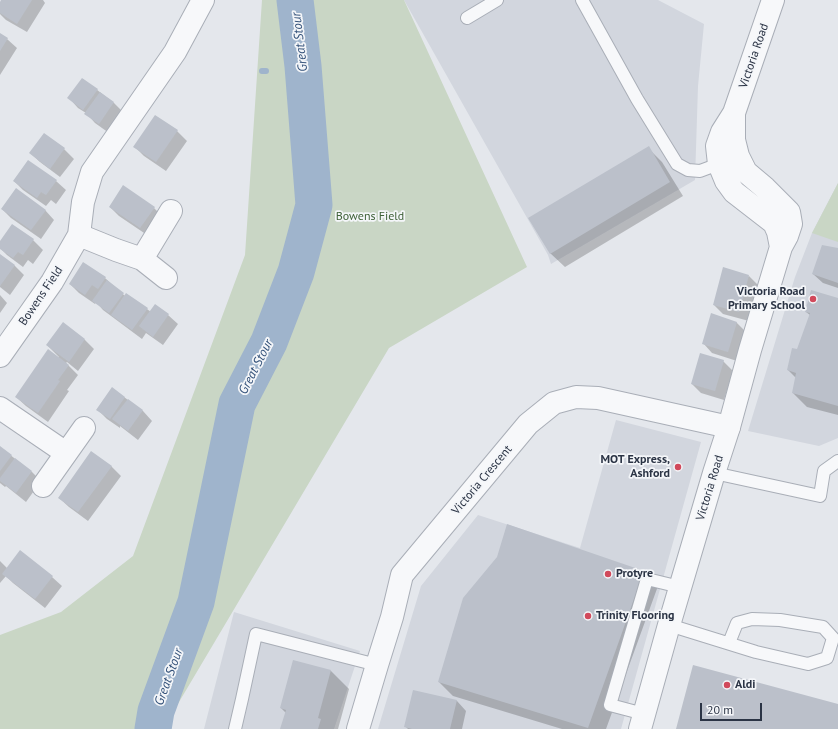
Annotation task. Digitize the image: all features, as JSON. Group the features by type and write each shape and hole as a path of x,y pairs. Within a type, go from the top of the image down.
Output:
{"street":[{"name":"Bowens Field","path":"0,356 52,282 79,235 83,202 92,172 174,52 203,0"},
{"name":"Victoria Road","path":"642,722 680,587 729,427 750,350 781,247 791,224 789,212 746,172 729,160 734,140 734,113 773,0"},
{"path":"142,259 171,211"},
{"path":"79,235 142,259 166,278"},
{"name":"Victoria Crescent","path":"358,729 392,617 402,575 528,424 554,404 576,397 598,398 729,427"},
{"path":"0,408 66,454"},
{"path":"43,486 84,428"}],"lane":[{"path":"467,18 498,0"},
{"path":"582,0 637,99 677,164 688,170 700,171 729,160"},
{"path":"714,473 820,496 824,471 838,462"},
{"path":"642,722 610,705 647,579 680,587"},
{"path":"669,625 756,652 808,664 827,658 833,638 823,627 780,620 752,619 737,623 729,643"},
{"path":"235,729 256,634 377,665"}],"shaded area":[{"path":"404,0 658,0 704,24 698,86 695,180 551,264 548,255"},
{"name":"Victoria Road Primary School","path":"838,183 838,438 819,446 748,431 795,277 812,233"},
{"path":"616,420 701,442 621,729 378,729 421,586 478,515 580,548"},
{"path":"234,612 360,651 334,729 204,729"}],"green space":[{"name":"Bowens Field","path":"262,0 404,0 527,267 389,348 163,729 0,729 0,635 61,612 133,556 245,255"},
{"path":"838,183 838,242 812,233"}],"building":[{"path":"1,0 32,0 17,24 0,13"},
{"path":"0,33 8,38 0,51"},
{"path":"82,78 98,89 83,110 67,98"},
{"path":"100,92 114,102 99,124 84,114"},
{"path":"155,115 178,130 156,162 133,147"},
{"path":"44,133 65,148 50,169 29,153"},
{"path":"649,146 670,182 550,254 528,218"},
{"path":"28,160 57,180 46,195 41,192 37,198 13,181"},
{"path":"123,185 155,207 140,228 109,207"},
{"path":"16,188 46,210 31,230 1,209"},
{"path":"12,224 34,239 23,255 18,252 13,258 0,249 0,241"},
{"path":"822,245 838,248 838,283 812,274"},
{"path":"0,254 15,265 0,286"},
{"path":"83,262 106,277 98,289 92,285 85,295 69,284"},
{"path":"723,267 749,275 739,312 713,305"},
{"path":"107,280 124,293 109,313 92,301"},
{"path":"811,290 838,298 838,406 792,393 796,373 787,370 792,348 797,349 810,313 805,312"},
{"path":"126,293 148,308 132,330 111,315"},
{"path":"155,304 169,314 153,337 139,326"},
{"path":"711,313 737,322 728,352 702,344"},
{"path":"63,322 85,339 69,362 46,345"},
{"path":"48,349 69,365 38,413 15,397"},
{"path":"700,353 724,360 715,391 691,384"},
{"path":"112,387 125,397 110,419 96,410"},
{"path":"128,399 143,410 128,431 112,419"},
{"path":"0,446 12,455 0,471"},
{"path":"91,451 112,466 78,512 58,498"},
{"path":"15,458 32,471 16,493 0,481 0,478"},
{"path":"507,524 644,571 588,728 438,682 463,598 497,557"},
{"path":"20,550 53,576 35,599 2,574"},
{"path":"293,660 331,670 318,718 321,719 318,729 280,729 286,710 280,708"},
{"name":"Aldi","path":"693,665 838,704 838,729 676,729"},
{"path":"413,690 457,700 450,729 412,729 404,727"}],"waterway":[{"name":"Great Stour","path":"153,729 156,711 196,602 237,404 269,342 296,272 314,205 303,66 295,0"},
{"path":"293,67 303,66"}],"place":[{"name":"Victoria Road Primary School","path":"813,299"},
{"name":"MOT Express, Ashford","path":"678,467"},
{"name":"Protyre","path":"608,574"},
{"name":"Trinity Flooring","path":"588,616"},
{"name":"Aldi","path":"727,685"}]}
